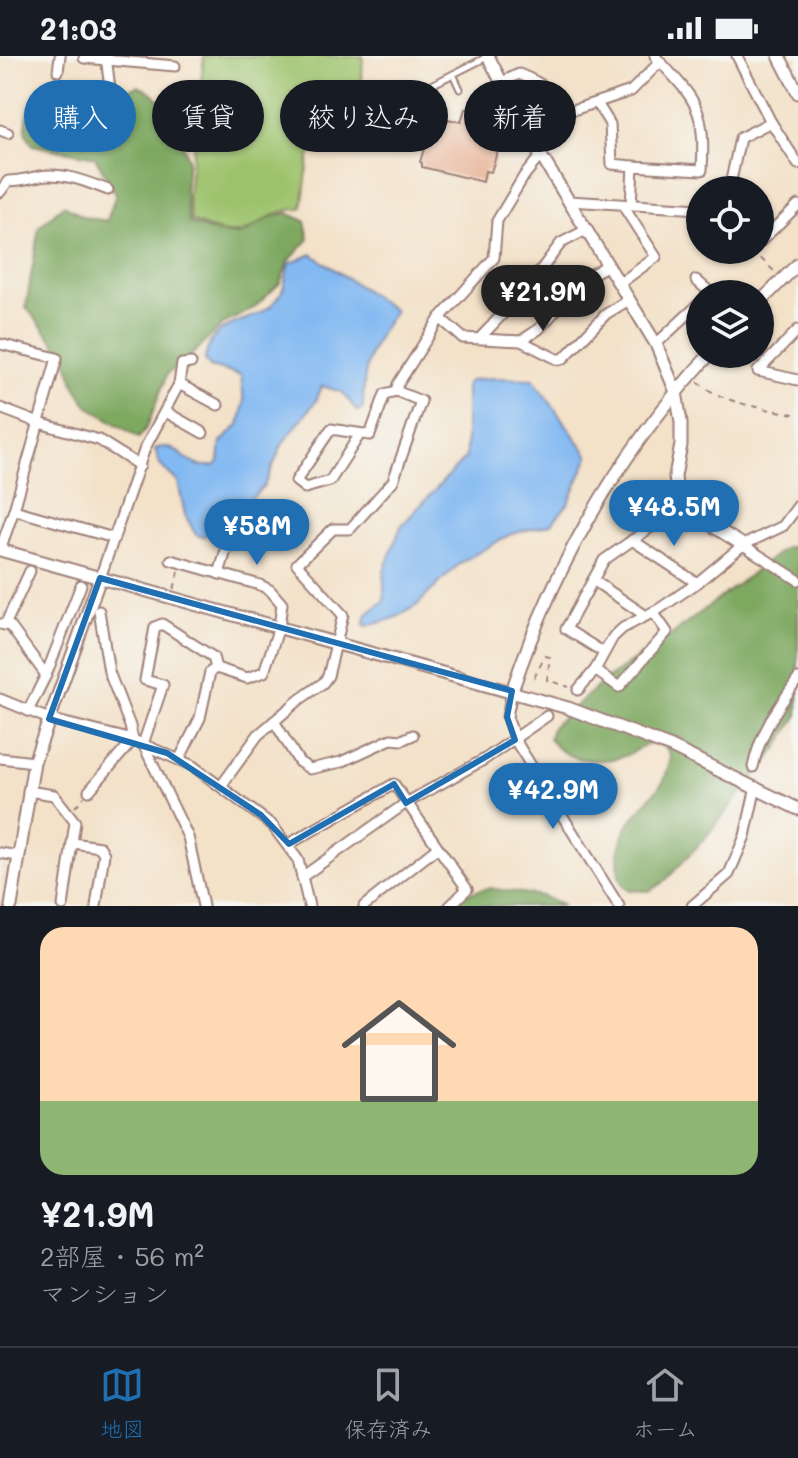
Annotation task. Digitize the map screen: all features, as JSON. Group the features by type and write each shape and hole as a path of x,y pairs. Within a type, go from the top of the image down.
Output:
{"street":[{"path":"58,71 60,56"},
{"path":"488,56 501,80"},
{"path":"737,56 771,122 798,164"},
{"path":"779,56 798,93"},
{"path":"84,58 175,66"},
{"path":"106,58 109,80"},
{"path":"576,109 631,91 658,59 691,95 699,113 703,136 702,170 612,164 610,124 597,103"},
{"path":"506,80 519,74 535,80"},
{"path":"732,176 740,138 771,122"},
{"path":"788,150 798,144"},
{"path":"539,152 656,344 676,392 682,432 675,476 684,504 698,517 798,580"},
{"path":"396,391 440,318 494,258 497,221 524,176 541,155"},
{"path":"619,284 656,257 625,209 633,166"},
{"path":"0,192 8,181 23,181 43,175 73,178 108,190"},
{"path":"569,201 686,208"},
{"path":"774,228 798,205"},
{"path":"480,338 528,287 561,243 586,230"},
{"path":"774,288 798,264"},
{"path":"521,341 539,329 585,278 608,265"},
{"path":"440,318 463,338 521,341 559,360 606,314 629,300"},
{"path":"656,344 686,318"},
{"path":"758,371 798,330"},
{"path":"0,344 57,358 0,550 568,708 656,741 798,809"},
{"path":"11,906 34,762 145,448 179,384 182,364 191,363"},
{"path":"619,906 515,740 507,717 512,691 541,611 586,520 627,455 697,368"},
{"path":"758,371 798,380"},
{"path":"179,384 218,405"},
{"path":"221,786 258,735 323,683 331,668 343,615 297,564 333,529 350,529 393,481 421,401 396,391 385,394 370,435 331,429 296,481 305,488 330,481 360,434"},
{"path":"0,408 99,440 140,466"},
{"path":"166,412 203,433"},
{"path":"603,652 566,629 604,560 684,504"},
{"path":"578,690 623,628 697,583 743,545 783,526 798,506"},
{"path":"14,510 114,538"},
{"path":"219,574 226,550 263,518"},
{"path":"632,540 697,583"},
{"path":"171,560 270,590 282,604 279,627 264,672 247,678 216,668"},
{"path":"30,571 3,624 10,626 46,675"},
{"path":"593,580 650,614 667,632 619,687 595,670"},
{"path":"28,711 46,675 81,585"},
{"path":"99,611 109,672 130,726 188,837 203,906"},
{"path":"89,791 138,742 163,685 145,680 155,627 162,624 213,657 216,668"},
{"path":"179,760 194,734 210,672 216,668"},
{"path":"753,767 766,727 798,679"},
{"path":"0,699 49,719 138,742 193,766 272,825 289,844 298,860 309,906"},
{"path":"302,877 406,803 485,759 547,716"},
{"path":"274,721 299,762 310,769 341,762 391,739 402,740 413,735"},
{"path":"0,758 34,762"},
{"path":"289,844 394,784 467,889 450,906"},
{"path":"692,906 729,874 745,836 756,787"},
{"path":"28,791 54,795 75,822 63,906"},
{"path":"73,843 100,847 104,854 96,906"},
{"path":"364,906 437,848"},
{"path":"0,853 18,856"}],"lane":[{"path":"441,80 488,56"},
{"path":"453,74 460,89"}],"path":[{"path":"767,264 783,279"},
{"path":"754,368 758,371"},
{"path":"690,375 708,391 798,415"},
{"path":"172,597 182,563"},
{"path":"534,678 545,656 550,657 547,680 578,690"},
{"path":"69,814 89,791"}],"highlighted area":[{"path":"100,578 512,691 507,717 515,740 406,803 394,784 289,844 261,815 167,753 49,719"}],"green space":[{"path":"204,56 363,56 362,80 280,80 280,152 313,152 309,157 302,209 275,214 250,229 236,233 191,221 188,195 193,152 264,152 264,80 201,80"},
{"path":"136,87 152,93 152,152 185,152 189,223 219,233 241,235 270,217 287,213 305,221 309,239 288,262 280,283 254,308 223,324 167,374 148,425 139,438 88,406 76,388 65,356 26,307 39,227 64,205 84,217 107,221 116,194 95,157 69,152 136,152"},
{"path":"786,547 798,547 798,715 777,749 704,839 665,881 649,891 629,890 623,886 619,876 618,854 622,838 627,826 664,781 671,758 668,751 654,743 614,759 583,759 555,746 549,738 552,727 606,679 674,633"},
{"path":"488,888 542,896 563,906 434,906 456,896"}],"water":[{"path":"312,254 395,311 369,357 363,409 357,411 342,392 322,386 316,401 283,443 264,486 239,511 203,537 196,535 185,515 178,482 160,465 155,449 167,447 195,464 215,466 219,461 221,442 239,425 244,403 241,375 210,367 205,360 209,345 225,328 268,308 282,291 289,264"},
{"path":"493,378 533,379 589,456 568,504 551,524 511,534 460,563 415,607 395,618 364,625 367,614 384,601 384,571 401,526 466,457 466,383"}],"building":[{"path":"464,112 464,152 497,152 491,172 485,171 483,182 422,167 420,162 423,152 448,152 448,119 461,122"}]}
